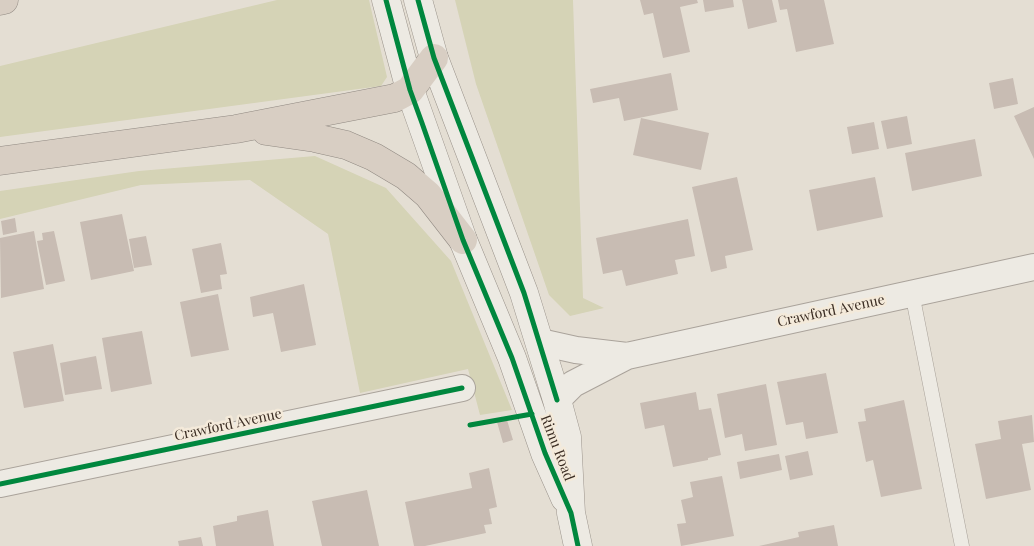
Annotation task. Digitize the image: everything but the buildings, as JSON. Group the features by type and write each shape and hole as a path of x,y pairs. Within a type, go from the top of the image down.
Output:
{"highway":[{"path":"0,1 4,0"},
{"path":"0,161 236,129 396,98 410,90 431,51"},
{"path":"236,129 315,138 346,145 374,158 406,176 428,194 463,240"}],"main road":[{"name":"Rimu Road","path":"386,0 410,90 463,240 512,358 545,453 571,513"},
{"name":"Rimu Road","path":"418,0 431,51 524,293 568,437 571,513 578,546"}],"street":[{"name":"Crawford Avenue","path":"557,400 573,384 627,356 1034,267"},
{"name":"Crawford Avenue","path":"540,342 576,350 627,356"},
{"name":"Crawford Avenue","path":"0,484 462,388"}],"lane":[{"path":"912,294 962,546"}],"shaded area":[{"path":"277,0 369,0 387,77 381,86 0,137 0,66"},
{"path":"455,0 573,0 583,298 604,308 570,316 549,295 476,84"},
{"path":"315,156 386,188 451,261 512,410 480,415 468,369 360,393 328,234 250,180 141,185 0,219 0,191 139,171"}],"cycle path":[{"path":"386,0 410,90 463,240 512,358 545,453 571,513 578,546"},
{"path":"418,0 434,58 524,293 557,400"},
{"path":"0,484 462,388"},
{"path":"470,425 532,414"}]}
